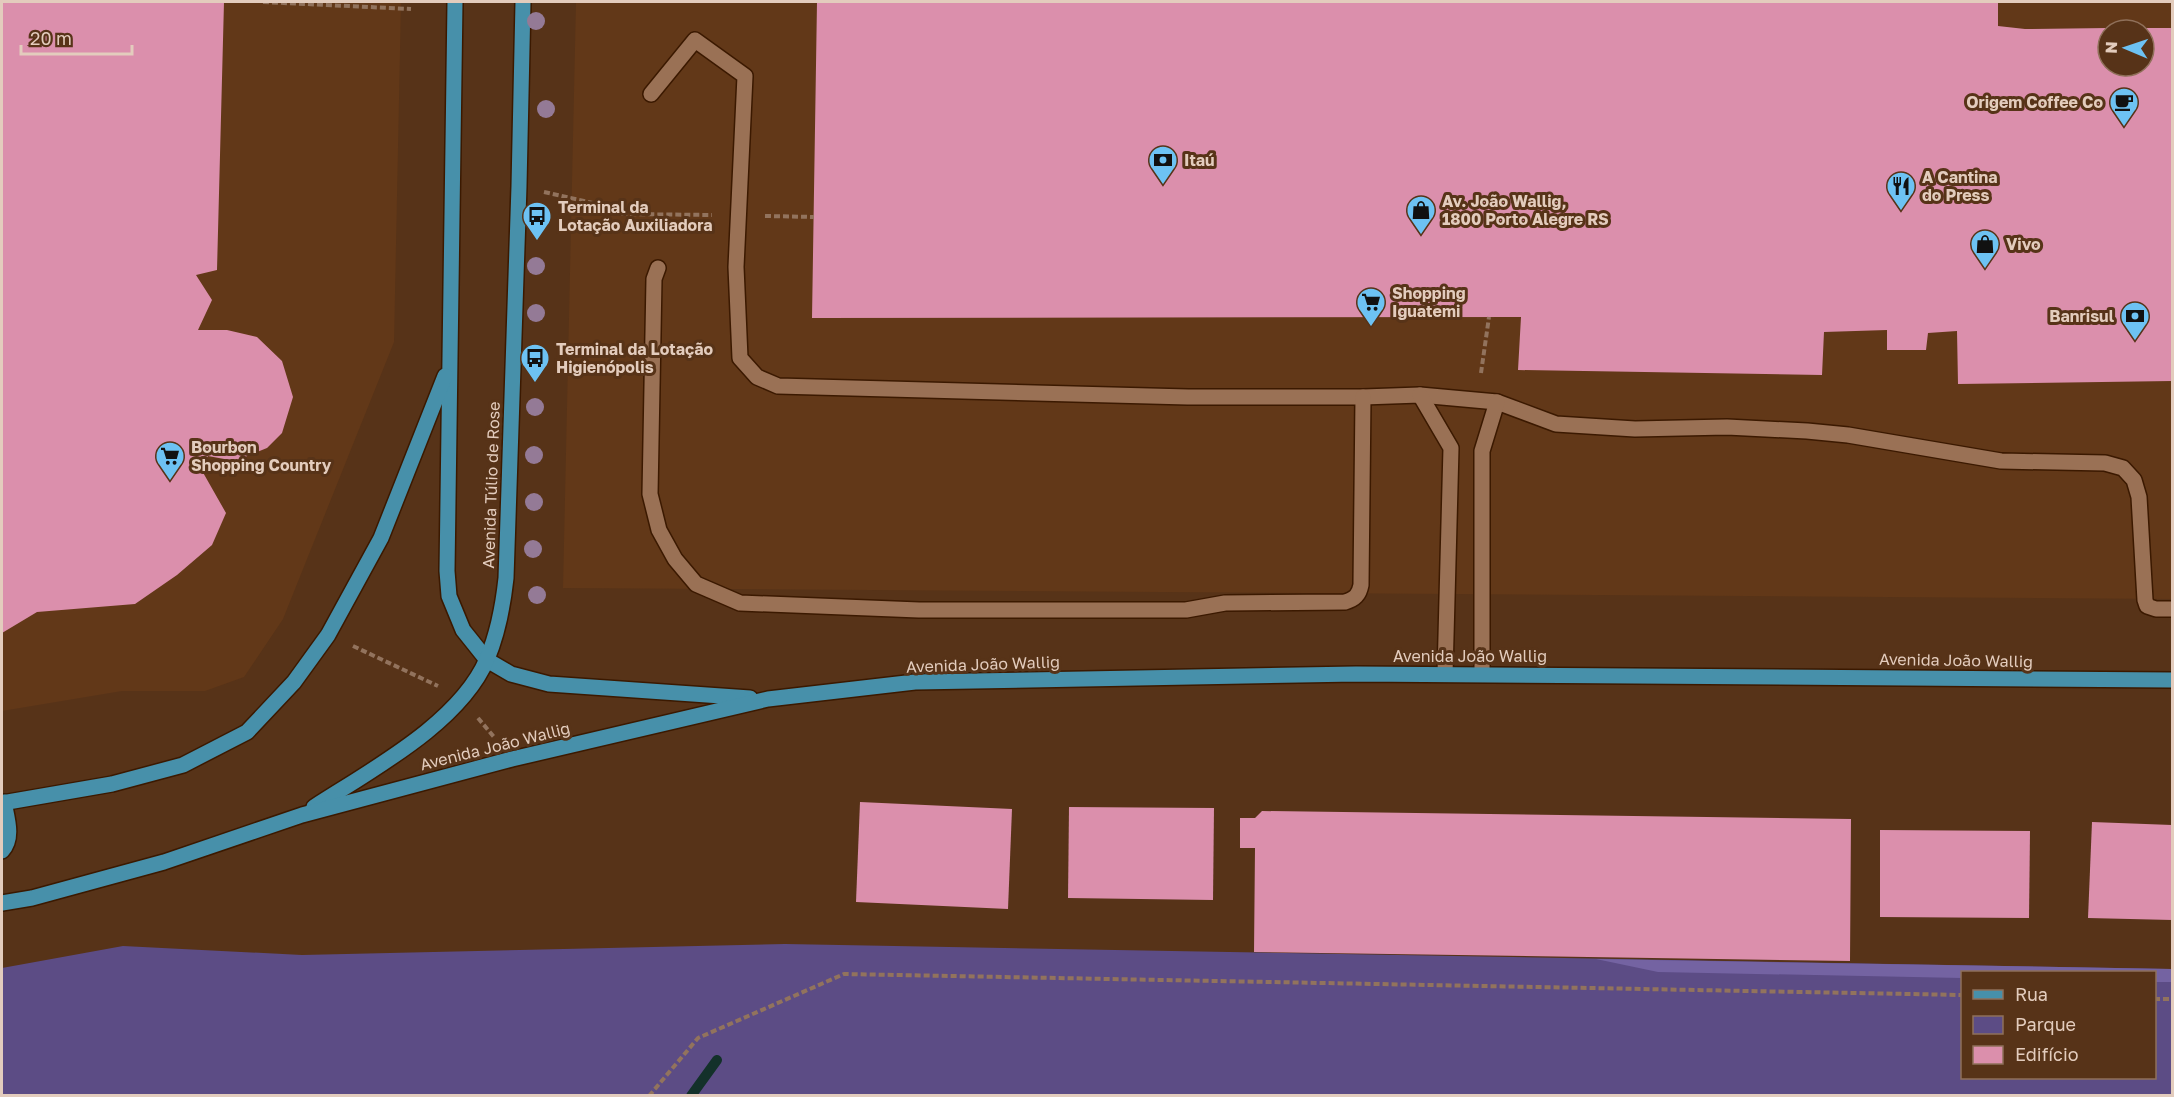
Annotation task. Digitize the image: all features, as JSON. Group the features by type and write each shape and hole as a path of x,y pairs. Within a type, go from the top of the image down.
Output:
{"main road":[{"path":"455,2 447,571 449,596 463,630 487,660"},
{"name":"Avenida Túlio de Rose","path":"487,660 501,617 506,578 523,2"},
{"path":"2,851 9,832 2,802 112,784 183,765 247,732 294,682 328,635 381,538 449,366"},
{"name":"Avenida João Wallig","path":"302,815 423,735 463,698 487,660 511,674 549,684 768,699"},
{"name":"Avenida João Wallig","path":"2,903 32,898 164,862 302,815 512,759 768,699 915,682 1344,674 2172,680"}],"lane":[{"path":"651,94 695,40 745,76 736,267 740,358 756,377 778,386 1188,397 1420,395 1497,402 1556,423 1635,429 1727,427 1806,431 1848,435 2001,461 2106,463 2123,468 2134,480 2139,497 2145,600 2148,606 2156,609 2172,609"},
{"path":"658,268 654,279 650,494 659,530 675,559 696,584 740,603 1004,611 1186,610 1225,603 1345,602 1353,600 1359,594 1361,585 1363,397"},
{"path":"1420,395 1451,448 1445,674"},
{"path":"1482,674 1482,451 1497,402"}],"path":[{"path":"263,2 411,9"},
{"path":"519,186 611,207 622,214 814,217"},
{"path":"328,635 463,698 512,759"},
{"path":"649,1095 698,1038 844,974 1961,995"},
{"path":"2156,999 2172,999"}],"shaded area":[{"name":"Bourbon Shopping Country","path":"2,2 401,2 394,342 283,619 244,677 205,691 122,691 2,711"},
{"name":"Shopping Iguatemi","path":"576,2 2172,2 2172,599 563,588"},
{"path":"1596,959 2172,969 2172,982 2156,982 2156,971 1961,971 1961,978 1658,972"}],"green space":[{"path":"785,944 2172,969 2172,1095 2,1096 2,968 123,946 302,955"}],"building":[{"path":"2,2 224,2 217,270 196,275 212,300 198,330 227,330 257,337 282,361 293,397 282,433 267,448 235,461 208,456 201,469 226,513 212,545 177,575 135,604 37,612 2,633"},
{"path":"817,2 1998,2 1998,26 2025,29 2096,28 2096,78 2156,78 2156,28 2172,28 2172,381 1958,384 1957,331 1928,333 1926,350 1887,350 1887,330 1824,332 1822,375 1518,370 1521,317 812,318"},
{"path":"860,802 1012,809 1008,909 856,902"},
{"path":"1069,807 1214,808 1213,900 1068,898"},
{"path":"1262,811 1851,819 1850,961 1254,952 1255,848 1240,848 1240,818 1255,818"},
{"path":"2092,822 2172,825 2172,920 2088,918"},
{"path":"1880,830 2030,831 2029,918 1880,917"}],"waterway":[{"path":"691,1096 717,1060"}],"place":[{"name":"Origem Coffee Co","path":"2124,128"},
{"name":"Itaú","path":"1163,186"},
{"name":"A Cantina do Press","path":"1901,212"},
{"name":"Av. João Wallig, 1800 Porto Alegre RS","path":"1421,236"},
{"name":"Terminal da Lotação Auxiliadora","path":"537,242"},
{"name":"Vivo","path":"1985,270"},
{"name":"Shopping Iguatemi","path":"1371,328"},
{"name":"Banrisul","path":"2135,342"},
{"name":"Terminal da Lotação Higienópolis","path":"535,384"},
{"name":"Bourbon Shopping Country","path":"170,482"}]}
